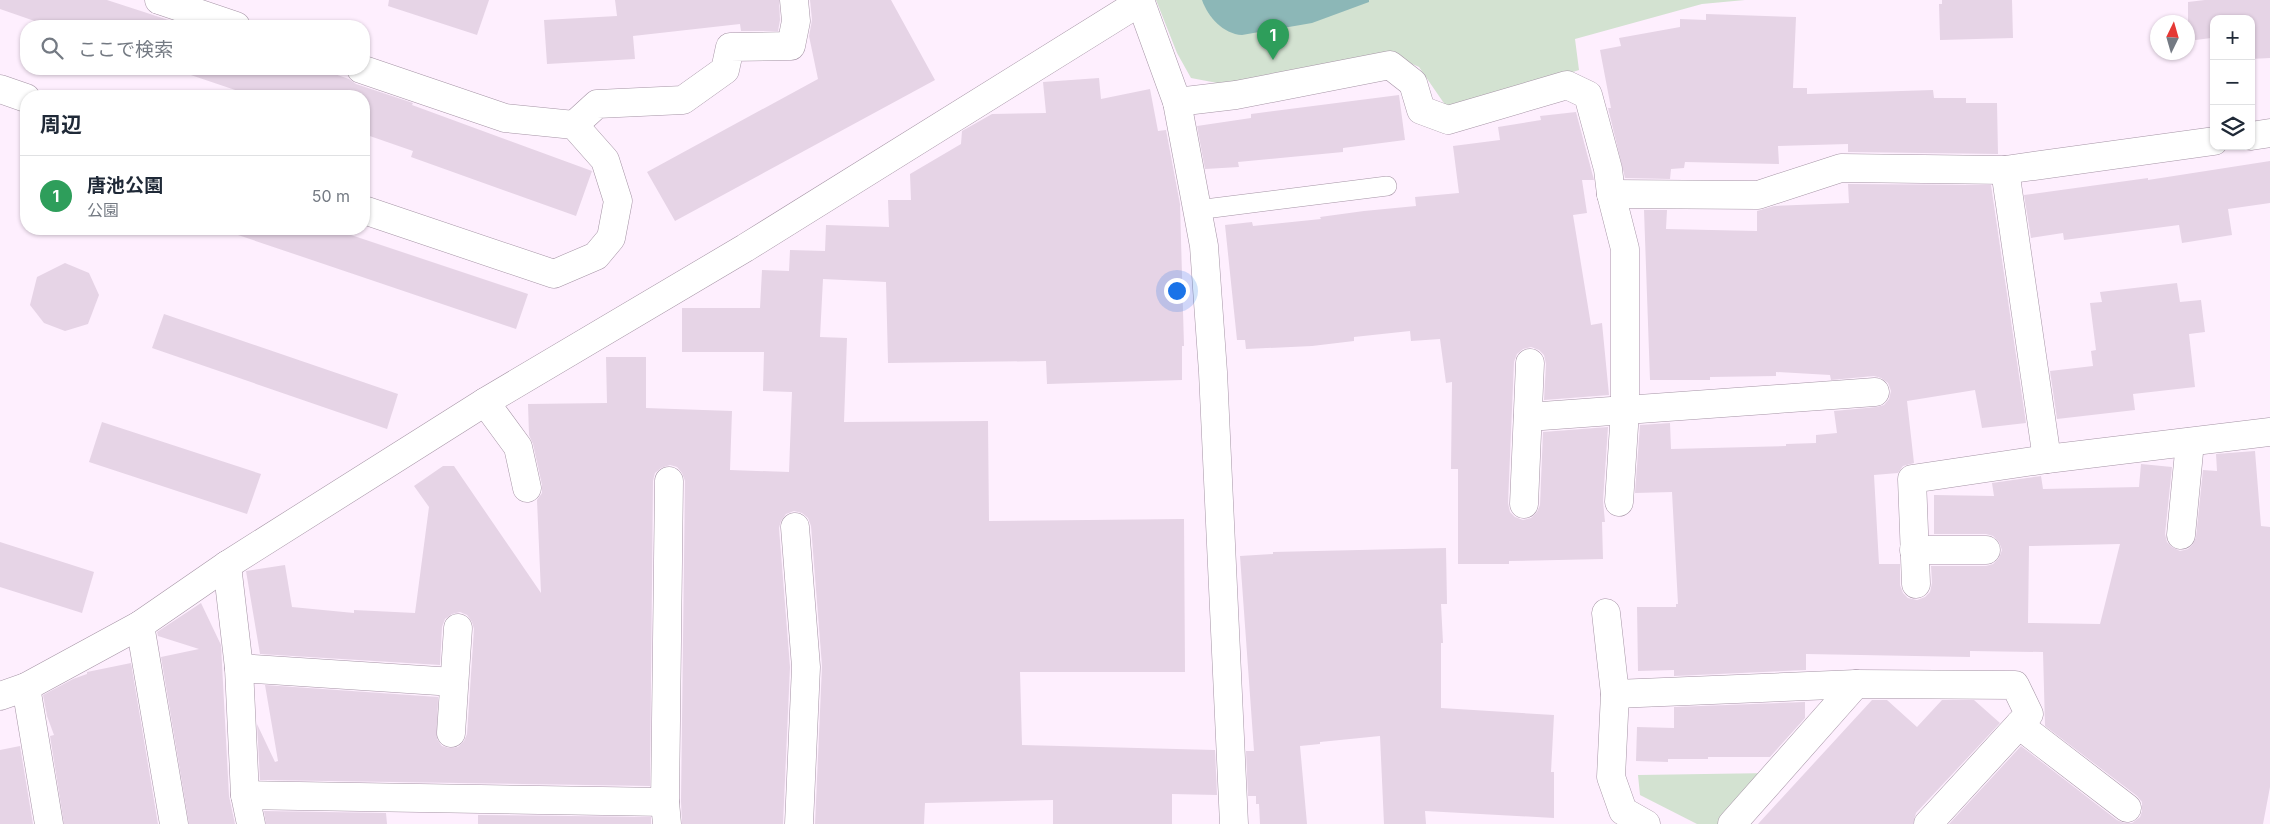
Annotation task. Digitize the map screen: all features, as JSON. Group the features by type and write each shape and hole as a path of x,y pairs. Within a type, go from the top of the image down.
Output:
{"street":[{"path":"159,0 218,20"},
{"path":"574,125 597,104 683,100 725,70 730,47 791,46 796,21 794,0"},
{"path":"0,696 26,687 140,625 227,565 485,402 745,248 1140,1 1177,102 1204,246 1213,372 1234,824"},
{"path":"1177,102 1236,95 1390,65 1413,83 1421,110 1448,120 1567,85 1588,96 1608,169 1611,194 1625,249 1625,411 1618,502"},
{"path":"370,72 505,118 574,125 605,160 618,201 611,238 596,256 554,274 370,212"},
{"path":"0,89 20,96"},
{"path":"2255,135 2270,133"},
{"path":"1611,194 1758,194 1841,168 2005,170 2210,142"},
{"path":"2005,170 2047,459"},
{"path":"1524,504 1530,363"},
{"path":"1528,417 1875,392"},
{"path":"485,402 518,447 527,488"},
{"path":"1916,584 1912,479 2047,459 2270,432"},
{"path":"2181,535 2190,442"},
{"path":"245,795 666,813 669,481"},
{"path":"795,527 806,667 799,824"},
{"path":"1914,550 1986,550"},
{"path":"227,565 240,668 245,795 251,824"},
{"path":"1606,613 1615,694 1610,777 1623,811 1646,824"},
{"path":"140,625 174,824"},
{"path":"451,733 458,628"},
{"path":"240,668 454,682"},
{"path":"1615,694 1856,684 2015,685 2029,714 1928,824"},
{"path":"1732,824 1856,684"},
{"path":"26,687 49,824"},
{"path":"2019,725 2127,808"}],"lane":[{"path":"1197,210 1387,186"}],"shaded area":[{"path":"1156,0 1745,0 1702,4 1575,39 1579,70 1450,112 1419,67 1390,54 1233,86 1191,78 1177,53"},
{"path":"1202,0 1369,0 1369,2 1312,23 1242,35 1229,32 1217,23 1208,12"},
{"path":"1772,773 1721,824 1697,824 1640,795 1638,775"}],"building":[{"path":"0,0 107,0 169,20 32,20 0,9"},
{"path":"389,0 489,0 477,35 388,6"},
{"path":"615,0 779,0 780,20 778,31 741,31 740,24 633,36 635,59 547,64 544,20 617,16"},
{"path":"810,0 891,0 935,80 675,221 647,172 818,79 809,36 812,20"},
{"path":"1942,0 2012,0 2013,38 1940,40 1939,4 1942,4"},
{"path":"2205,0 2270,0 2270,58 2255,59 2255,15 2210,15 2210,38 2195,40 2195,15 2188,15 2188,2"},
{"path":"1706,14 1796,17 1793,88 1807,88 1807,94 1933,90 1934,98 1966,98 1966,103 1997,103 1998,154 1848,152 1848,144 1778,146 1779,164 1685,162 1684,168 1671,169 1670,179 1625,178 1608,108 1611,108 1600,50 1621,46 1619,38 1680,27 1680,19 1706,20"},
{"path":"191,75 337,75 356,84 413,103 412,105 592,171 576,216 411,157 413,151 370,136 370,90 235,90"},
{"path":"1099,78 1101,99 1150,89 1158,131 1166,130 1180,204 1184,346 1182,346 1182,380 1047,384 1046,361 888,363 886,282 823,279 820,337 847,338 844,422 988,421 989,521 1184,519 1185,672 1020,672 1022,745 1215,750 1217,795 1172,794 1172,824 1053,824 1053,800 925,803 924,824 815,824 822,666 811,526 808,518 802,513 794,511 786,514 779,528 790,667 783,824 682,824 685,481 677,467 670,465 661,468 655,473 653,481 650,786 260,780 257,724 275,762 278,761 265,685 438,697 437,739 442,746 449,748 458,747 464,741 467,734 474,629 467,615 460,612 452,614 445,619 442,627 440,665 260,654 246,571 285,565 292,607 354,613 354,610 415,613 429,507 414,486 443,466 454,466 541,593 537,500 542,493 542,485 533,444 529,435 528,404 607,403 606,357 646,357 646,408 732,411 730,470 789,472 792,392 763,391 764,352 682,352 682,308 760,308 762,270 789,271 790,250 825,251 826,225 889,227 888,200 911,200 910,174 961,144 962,131 992,114 1046,113 1043,82"},
{"path":"1399,95 1405,140 1343,148 1343,152 1238,162 1239,167 1205,169 1197,126 1251,118 1251,114"},
{"path":"1576,112 1594,180 1582,180 1587,213 1573,215 1591,325 1602,323 1609,395 1544,400 1546,364 1544,355 1539,350 1531,347 1523,349 1517,354 1514,362 1508,503 1510,512 1515,517 1523,520 1531,518 1537,512 1540,505 1543,432 1608,427 1603,501 1605,522 1602,522 1603,559 1509,561 1509,564 1458,564 1458,469 1451,469 1452,382 1446,383 1440,339 1411,341 1410,331 1354,337 1354,341 1312,346 1246,349 1245,340 1237,340 1225,225 1252,222 1253,226 1321,219 1320,217 1416,206 1415,197 1459,193 1453,146 1500,140 1498,127 1541,120 1540,116"},
{"path":"2270,161 2270,203 2228,209 2232,235 2182,243 2179,225 2064,240 2063,233 2031,238 2024,195 2148,178 2148,180"},
{"path":"1848,184 1991,185 2026,423 1982,428 1975,390 1907,401 1914,463 1903,466 1898,473 1874,475 1879,564 1900,564 1900,585 1903,593 1908,598 1917,600 1925,597 1930,592 1932,583 1931,566 1986,566 1993,564 1999,558 2002,550 1999,542 1993,536 1986,534 1934,534 1934,495 1994,496 1992,483 2041,476 2043,489 2139,487 2141,464 2172,467 2165,534 2167,542 2180,551 2188,549 2196,537 2203,470 2217,471 2216,454 2255,451 2261,526 2270,527 2270,787 2263,824 1949,824 2021,746 2117,820 2124,823 2132,823 2140,817 2142,802 2137,796 2045,726 2043,652 1970,651 1970,657 1806,654 1806,670 1674,676 1674,670 1638,671 1637,607 1676,607 1676,604 1678,604 1672,492 1635,493 1640,425 1670,423 1671,449 1786,446 1786,444 1816,443 1816,435 1837,433 1834,411 1884,405 1889,399 1891,391 1888,383 1874,376 1831,380 1830,375 1776,372 1776,376 1710,377 1710,380 1650,380 1644,210 1667,210 1666,229 1757,231 1757,211 1774,206 1849,203","holes":["2120,544 2100,624 2028,623 2029,546"]},
{"path":"238,235 351,235 528,294 516,329"},
{"path":"65,263 89,273 99,295 88,324 65,331 44,323 30,305 37,277"},
{"path":"2177,283 2180,302 2201,300 2205,332 2189,334 2195,387 2133,394 2135,410 2057,419 2050,371 2093,366 2091,351 2096,350 2090,303 2102,302 2100,292"},
{"path":"164,314 398,394 387,429 152,348"},
{"path":"102,422 261,474 247,514 89,462"},
{"path":"0,542 94,572 82,613 0,587"},
{"path":"1446,548 1447,604 1441,604 1443,643 1441,643 1441,708 1554,715 1551,772 1554,772 1554,818 1425,811 1426,824 1384,824 1380,736 1300,746 1307,824 1260,824 1259,804 1256,804 1256,796 1248,796 1246,751 1254,751 1240,556 1273,554 1273,552"},
{"path":"201,603 221,645 229,796 235,824 189,824 161,657 199,649 158,636 157,632"},
{"path":"131,663 158,824 64,824 50,736 54,735 47,716 43,695 73,679 87,674 87,672"},
{"path":"1872,700 1887,700 1917,727 1942,700 1974,700 2000,723 1916,813 1913,824 1758,824"},
{"path":"1805,702 1805,718 1770,757 1708,757 1708,759 1668,759 1668,762 1636,761 1637,727 1674,728 1674,707"},
{"path":"20,746 33,824 0,824 0,750"},
{"path":"264,811 386,813 387,824 266,824"},
{"path":"478,815 651,817 651,824 478,824"}],"place":[{"name":"唐池公園","path":"1273,60"}]}
